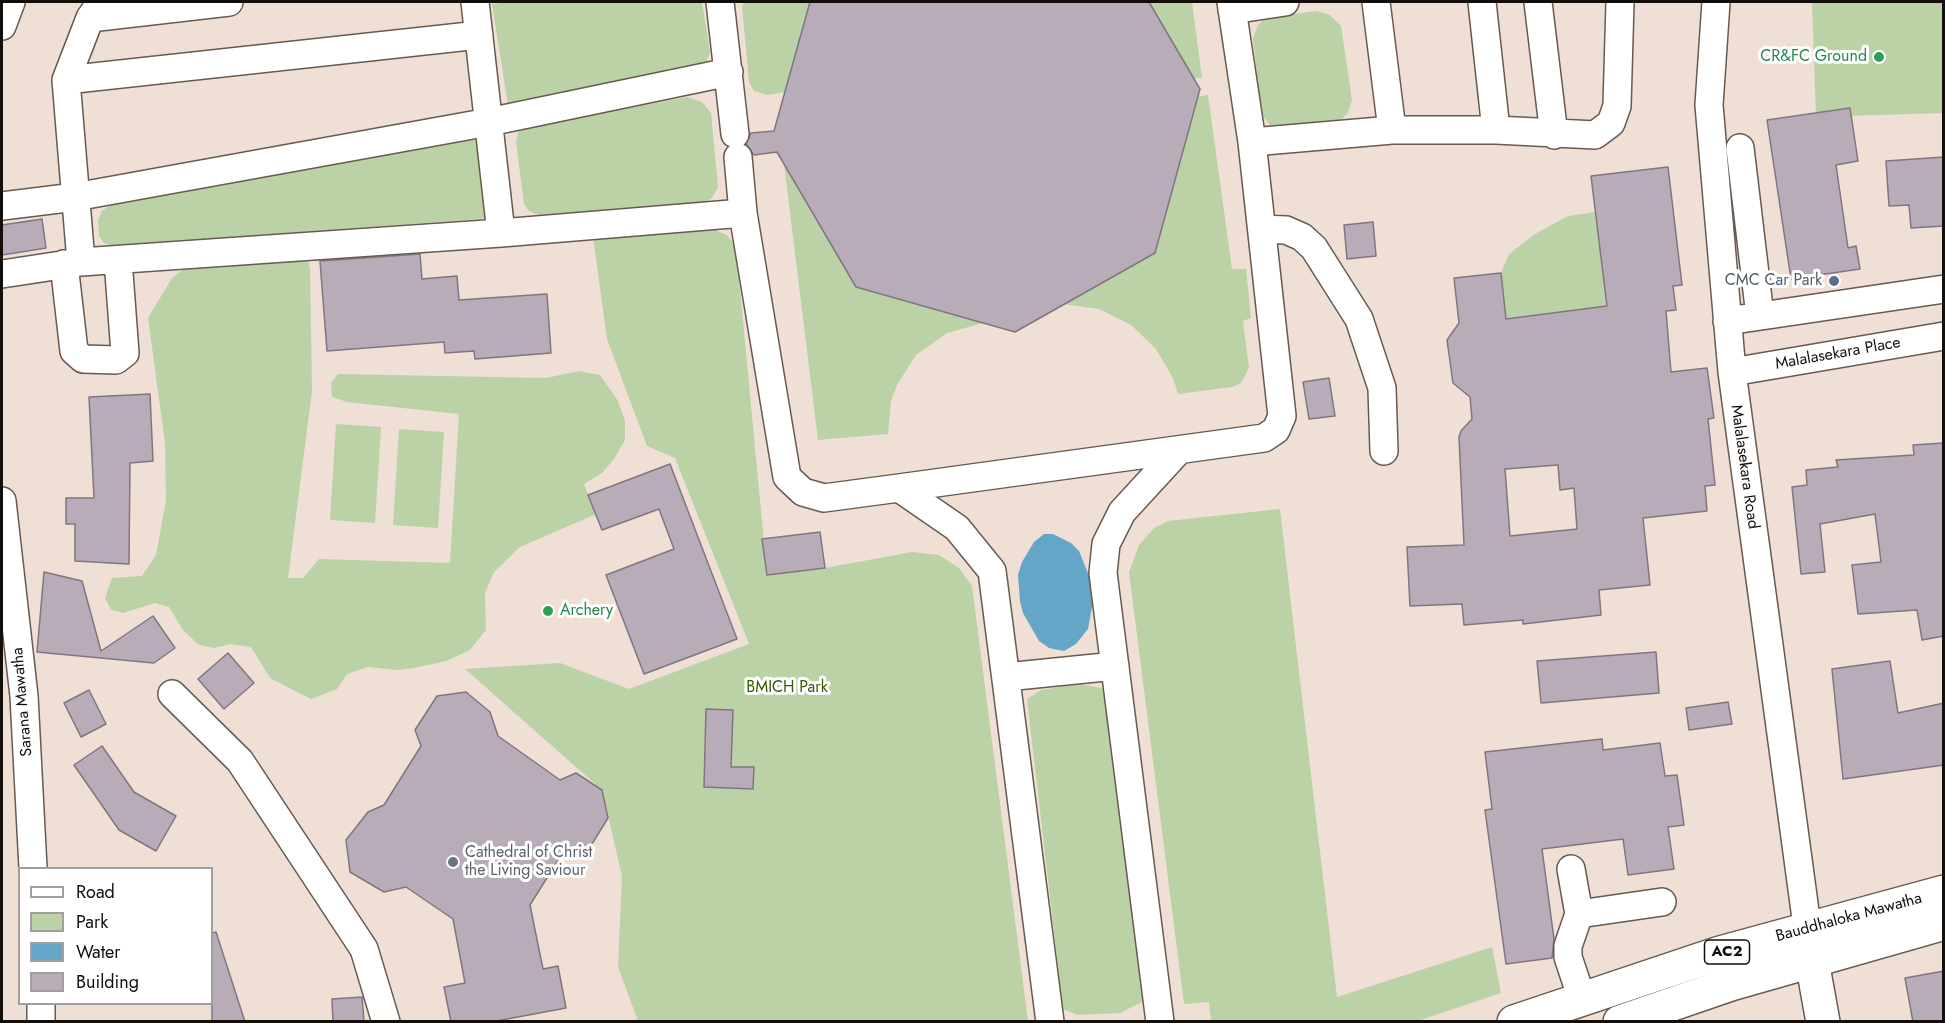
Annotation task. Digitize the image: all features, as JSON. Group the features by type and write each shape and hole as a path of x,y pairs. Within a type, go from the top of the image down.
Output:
{"main road":[{"name":"Bauddhaloka Mawatha","path":"1620,1022 1731,984 1810,945 1944,892"},
{"name":"Bauddhaloka Mawatha","path":"1514,1022 1720,954 1810,945 1944,923"},
{"path":"1810,945 1823,1022"}],"street":[{"path":"2,26 11,2"},
{"path":"118,260 125,353 116,360 83,359 74,351 72,263 75,197 66,80 96,10 229,2"},
{"path":"475,2 501,233"},
{"path":"720,2 743,213 787,477 803,492 824,498 1264,438 1276,430 1282,416 1252,142 1232,6 1285,2"},
{"path":"1376,2 1392,130"},
{"path":"1482,2 1496,130"},
{"path":"1538,2 1554,135"},
{"path":"1252,142 1392,130 1496,130 1554,135 1595,135 1611,123 1617,106 1620,2"},
{"name":"Malalasekara Road","path":"1716,2 1708,105 1732,372 1810,945"},
{"path":"66,80 479,34"},
{"path":"2,206 75,197 489,122 729,72"},
{"path":"1740,148 1760,316"},
{"path":"2,274 72,263 501,233 743,213"},
{"path":"1262,229 1286,230 1302,237 1314,248 1359,319 1382,388 1384,451"},
{"path":"1727,321 1944,289"},
{"name":"Malalasekara Place","path":"1732,372 1944,336"},
{"path":"1160,1022 1103,573 1106,544 1122,512 1179,450"},
{"path":"899,488 957,528 992,572 1050,1022"},
{"name":"Sarana Mawatha","path":"2,501 24,696 33,867"},
{"path":"1006,677 1115,666"},
{"path":"172,694 240,761 364,949 386,1022"},
{"path":"1571,869 1579,914 1568,946 1568,957 1582,999"},
{"path":"1579,914 1662,902"},
{"path":"40,1005 41,1022"}],"green space":[{"path":"512,2 702,2 710,52 706,63 508,105 492,4"},
{"path":"745,2 810,2 785,92 767,95 754,91 749,82 742,6"},
{"path":"1149,2 1192,2 1202,78 1193,78"},
{"name":"CR&FC Ground","path":"1812,2 1943,2 1943,113 1816,117"},
{"path":"1317,11 1330,15 1341,26 1352,100 1348,112 1340,122 1286,132 1271,126 1261,114 1253,38 1258,25 1265,18"},
{"path":"1208,95 1232,269 1246,269 1251,318 1243,321 1249,368 1241,383 1232,387 1178,394 1173,378 1156,349 1131,325 1099,309 1063,304 1197,97"},
{"path":"687,97 702,102 711,113 718,187 712,198 701,204 538,215 529,211 524,204 516,142 518,132 526,127"},
{"path":"468,140 479,141 491,218 113,246 104,243 99,236 98,220 102,211 110,205"},
{"path":"784,164 856,287 983,323 947,333 916,355 897,385 891,401 888,434 818,440"},
{"path":"1596,212 1608,306 1506,319 1501,273 1509,254 1535,234 1568,216"},
{"name":"BMICH Park","path":"711,228 727,235 736,247 767,574 825,568 912,552 939,555 959,568 972,586 1028,1021 638,1021 618,967 622,876 602,790 465,669 560,663 629,689 749,644 675,458 647,446 607,339 593,237"},
{"path":"308,260 312,391 288,578 303,578 319,559 450,563 459,414 347,402 332,397 331,383 338,374 546,378 579,371 600,375 618,401 625,421 625,440 614,459 602,473 584,484 596,514 520,547 494,572 485,593 486,630 470,650 446,661 414,668 397,670 368,667 347,674 337,689 311,699 270,678 251,647 230,644 214,648 199,645 183,630 169,607 155,603 123,613 111,610 105,598 112,578 142,576 156,555 166,500 165,443 148,318 172,278 189,265"},
{"path":"336,424 381,427 375,523 330,520"},
{"path":"399,429 444,432 438,528 393,525"},
{"path":"1280,509 1337,997 1492,947 1501,993 1415,1022 1211,1021 1209,1002 1184,1004 1129,572 1139,545 1154,528 1168,521"},
{"path":"1080,684 1106,689 1146,1000 1120,1013 1077,1015 1063,1009 1027,699 1041,690"}],"water":[{"path":"1044,534 1053,534 1071,543 1079,551 1090,578 1093,601 1088,629 1076,644 1064,651 1049,648 1039,641 1023,613 1020,601 1018,575 1022,562 1034,542"}],"building":[{"path":"810,2 1149,2 1200,89 1155,253 1015,332 856,287 777,152 754,155 746,144 751,133 774,131"},
{"path":"1850,108 1858,161 1836,165 1848,248 1856,246 1860,269 1791,279 1767,120"},
{"path":"1944,157 1944,226 1911,228 1909,205 1889,206 1886,161"},
{"path":"1668,167 1682,285 1673,286 1676,310 1666,311 1671,372 1707,368 1714,418 1708,419 1715,485 1705,486 1707,511 1643,518 1650,585 1599,590 1601,615 1523,624 1523,620 1464,625 1462,604 1410,606 1407,547 1464,545 1459,437 1461,431 1472,419 1470,397 1453,383 1447,340 1459,323 1454,278 1501,273 1506,319 1607,306 1591,176","holes":["1558,465 1560,490 1574,488 1577,529 1510,536 1505,469"]},
{"path":"42,219 46,248 2,255 2,225"},
{"path":"1373,222 1376,256 1347,259 1344,225"},
{"path":"420,254 422,279 457,276 459,300 547,294 551,353 475,359 474,351 445,353 444,342 327,351 320,261"},
{"path":"1329,378 1335,416 1309,419 1303,382"},
{"path":"150,394 153,461 130,463 129,564 75,561 75,524 66,524 66,498 94,498 89,397"},
{"path":"1944,443 1944,636 1922,640 1917,610 1858,614 1852,565 1881,562 1875,514 1820,524 1825,572 1801,574 1792,487 1807,485 1806,470 1838,467 1836,460 1914,455 1913,445"},
{"path":"670,464 737,639 644,674 606,575 674,549 659,509 602,530 588,495"},
{"path":"820,532 825,568 767,575 762,539"},
{"path":"44,572 82,581 101,651 153,616 175,648 154,663 37,652"},
{"path":"1656,652 1659,693 1541,703 1537,661"},
{"path":"228,653 254,683 224,709 198,679"},
{"path":"1890,661 1898,713 1944,703 1944,765 1843,779 1832,669"},
{"path":"89,690 106,724 81,737 64,703"},
{"name":"Cathedral of Christ the Living Saviour","path":"466,692 490,712 498,736 560,780 576,773 602,790 608,818 587,852 567,846 530,905 543,969 558,966 566,1008 491,1022 451,1022 444,987 465,983 453,919 406,887 384,892 350,872 346,840 368,812 384,805 421,746 415,730 437,696"},
{"path":"1728,702 1732,724 1689,730 1686,708"},
{"path":"706,709 733,710 731,767 754,767 753,789 704,787"},
{"path":"1602,739 1603,750 1660,743 1665,776 1677,775 1684,825 1668,827 1674,869 1628,875 1623,839 1542,849 1554,939 1552,958 1506,964 1485,810 1492,809 1485,752"},
{"path":"102,746 134,792 176,816 156,851 119,830 74,765"},
{"path":"216,932 245,1022 212,1022 213,933"},
{"path":"1944,971 1944,1022 1913,1022 1905,978"},
{"path":"362,997 364,1022 333,1022 332,999"}],"place":[{"name":"CR&FC Ground","path":"1879,57"},
{"name":"CMC Car Park","path":"1834,281"},
{"name":"Archery","path":"548,611"},
{"name":"Cathedral of Christ the Living Saviour","path":"453,862"}]}
